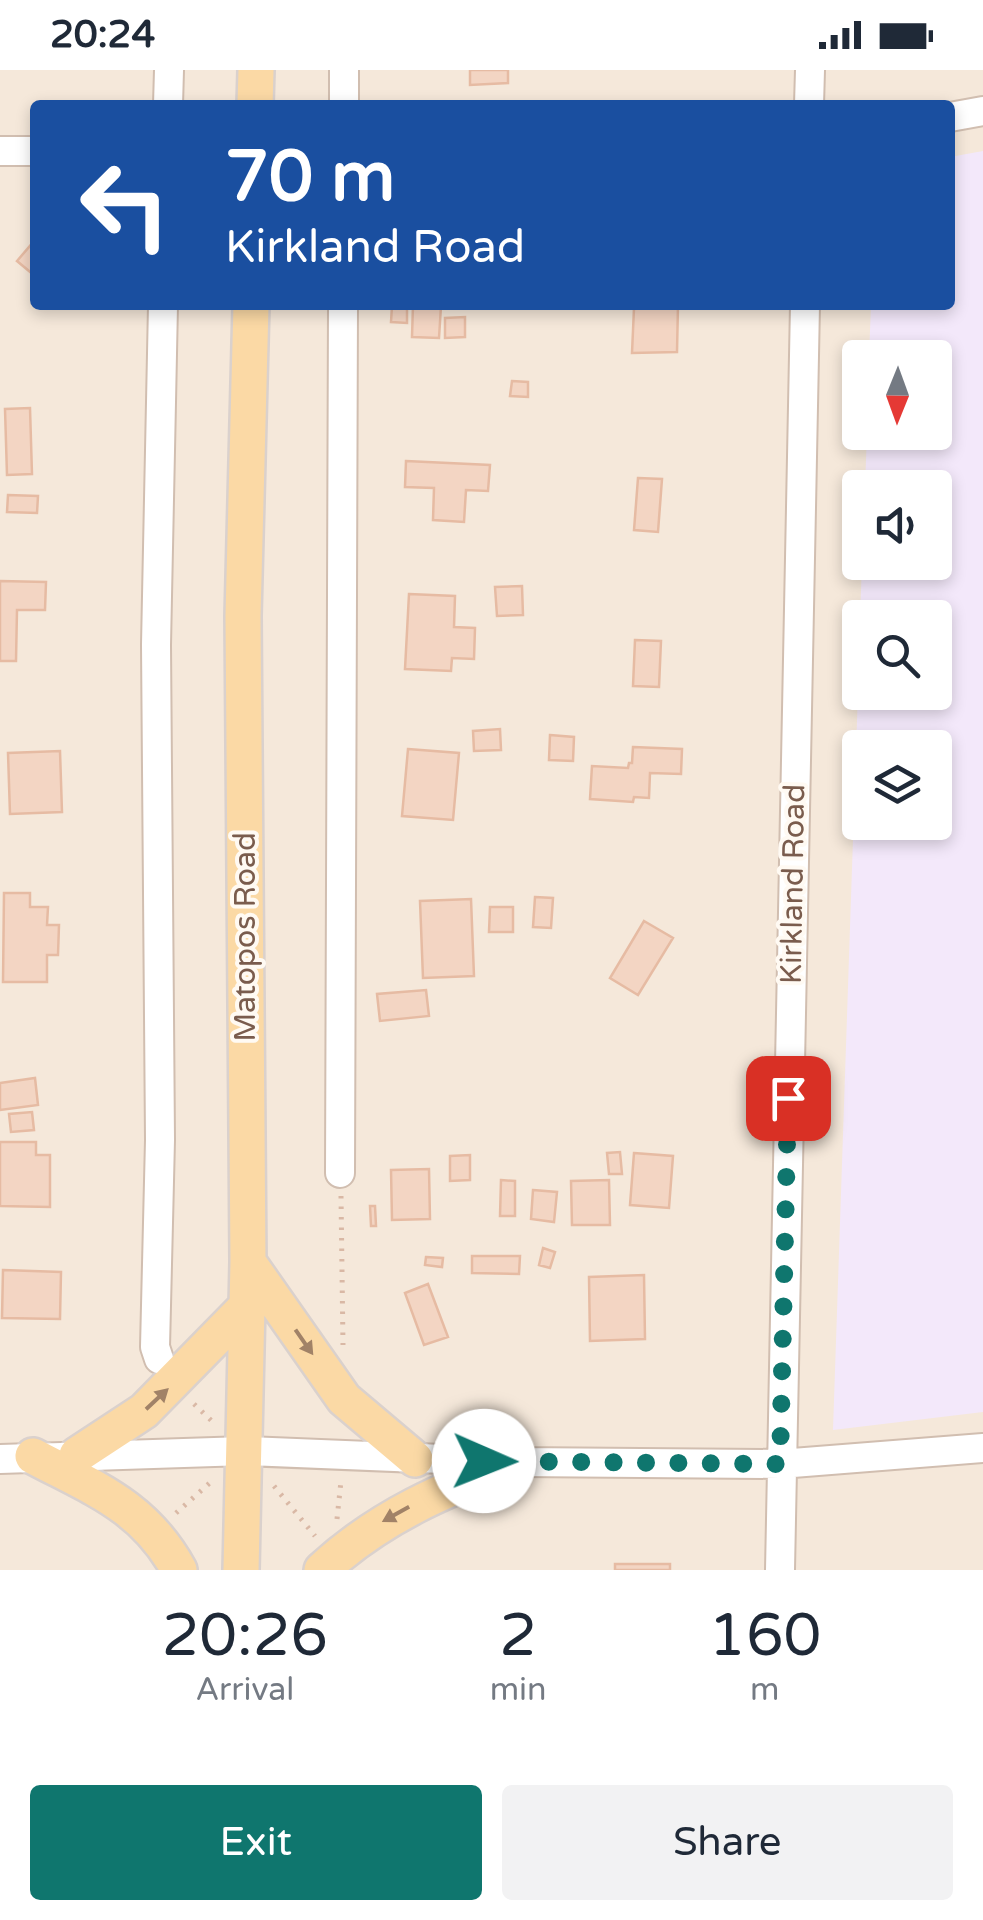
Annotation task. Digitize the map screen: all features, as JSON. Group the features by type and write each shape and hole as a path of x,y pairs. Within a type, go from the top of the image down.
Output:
{"main road":[{"path":"255,100 256,70"},
{"name":"Matopos Road","path":"241,1570 248,1305 243,616 251,310"},
{"path":"248,1262 344,1399 414,1459"},
{"path":"77,1455 144,1411 166,1372 248,1305"},
{"path":"16,1458 118,1501 155,1532 179,1570"},
{"path":"328,1564 386,1520 447,1488 518,1462"}],"street":[{"path":"168,70 168,100"},
{"path":"344,70 344,100"},
{"path":"810,70 810,100"},
{"path":"955,116 983,110"},
{"path":"0,151 30,152"},
{"path":"163,310 156,645 160,1140 155,1347 166,1372"},
{"path":"340,1173 343,310"},
{"name":"Kirkland Road","path":"780,1570 805,310"},
{"path":"16,1458 245,1452 518,1462 780,1464 983,1448"}],"path":[{"path":"166,1372 245,1452 328,1564"},
{"path":"155,1532 245,1452"}],"shaded area":[{"path":"0,70 983,70 983,1570 0,1570"},
{"path":"983,151 983,1412 833,1430 853,840 952,840 952,730 857,730 857,710 952,710 952,600 861,600 861,580 952,580 952,470 866,470 866,450 952,450 952,340 870,340 871,310 955,310 955,156"}],"building":[{"path":"470,70 508,70 508,83 470,85"},
{"path":"30,246 30,272 17,261"},
{"path":"392,310 407,310 407,323 391,322"},
{"path":"413,310 441,310 439,338 412,337"},
{"path":"634,310 678,310 677,352 632,353"},
{"path":"465,317 465,337 445,338 445,318"},
{"path":"512,381 528,382 528,397 510,396"},
{"path":"30,408 32,474 7,475 5,409"},
{"path":"406,461 490,465 488,491 466,490 464,522 433,520 434,488 405,487"},
{"path":"638,478 662,479 658,532 634,530"},
{"path":"8,495 38,496 37,513 7,512"},
{"path":"0,581 46,582 45,610 17,610 16,661 0,661"},
{"path":"522,586 523,615 497,616 495,587"},
{"path":"409,594 455,596 454,627 475,628 474,659 452,658 451,671 405,669"},
{"path":"635,640 661,641 659,687 633,686"},
{"path":"500,729 501,750 474,751 473,731"},
{"path":"550,735 574,737 573,761 549,760"},
{"path":"633,747 682,749 681,774 650,773 649,798 634,797 633,802 590,799 592,766 628,768"},
{"path":"408,749 459,753 453,820 402,816"},
{"path":"60,751 62,812 10,814 8,753"},
{"path":"4,893 30,893 30,907 48,907 47,925 59,925 58,955 47,955 47,982 3,982"},
{"path":"535,897 553,898 551,928 533,927"},
{"path":"471,899 474,976 423,978 420,901"},
{"path":"490,907 513,907 513,932 489,932"},
{"path":"644,921 673,938 638,995 610,978"},
{"path":"426,990 429,1016 380,1021 377,994"},
{"path":"35,1078 38,1105 0,1110 0,1083"},
{"path":"32,1112 34,1130 11,1132 9,1114"},
{"path":"0,1142 36,1142 36,1155 50,1155 50,1207 0,1206"},
{"path":"620,1152 622,1174 609,1174 607,1153"},
{"path":"634,1153 673,1156 669,1208 630,1205"},
{"path":"470,1155 470,1180 450,1181 450,1156"},
{"path":"429,1169 430,1219 392,1220 391,1170"},
{"path":"501,1180 515,1181 515,1216 500,1216"},
{"path":"609,1180 610,1225 572,1225 571,1181"},
{"path":"533,1190 557,1192 554,1222 531,1219"},
{"path":"370,1206 375,1206 376,1226 371,1226"},
{"path":"543,1248 555,1252 550,1268 539,1265"},
{"path":"472,1256 520,1256 519,1274 472,1273"},
{"path":"426,1257 443,1258 442,1267 425,1265"},
{"path":"3,1270 61,1272 60,1319 2,1318"},
{"path":"644,1275 645,1339 590,1341 589,1277"},
{"path":"428,1284 448,1337 424,1345 405,1293"},
{"path":"615,1564 670,1564 670,1570 615,1570"}],"route":[{"path":"484,1461 780,1464 788,1098"}]}
